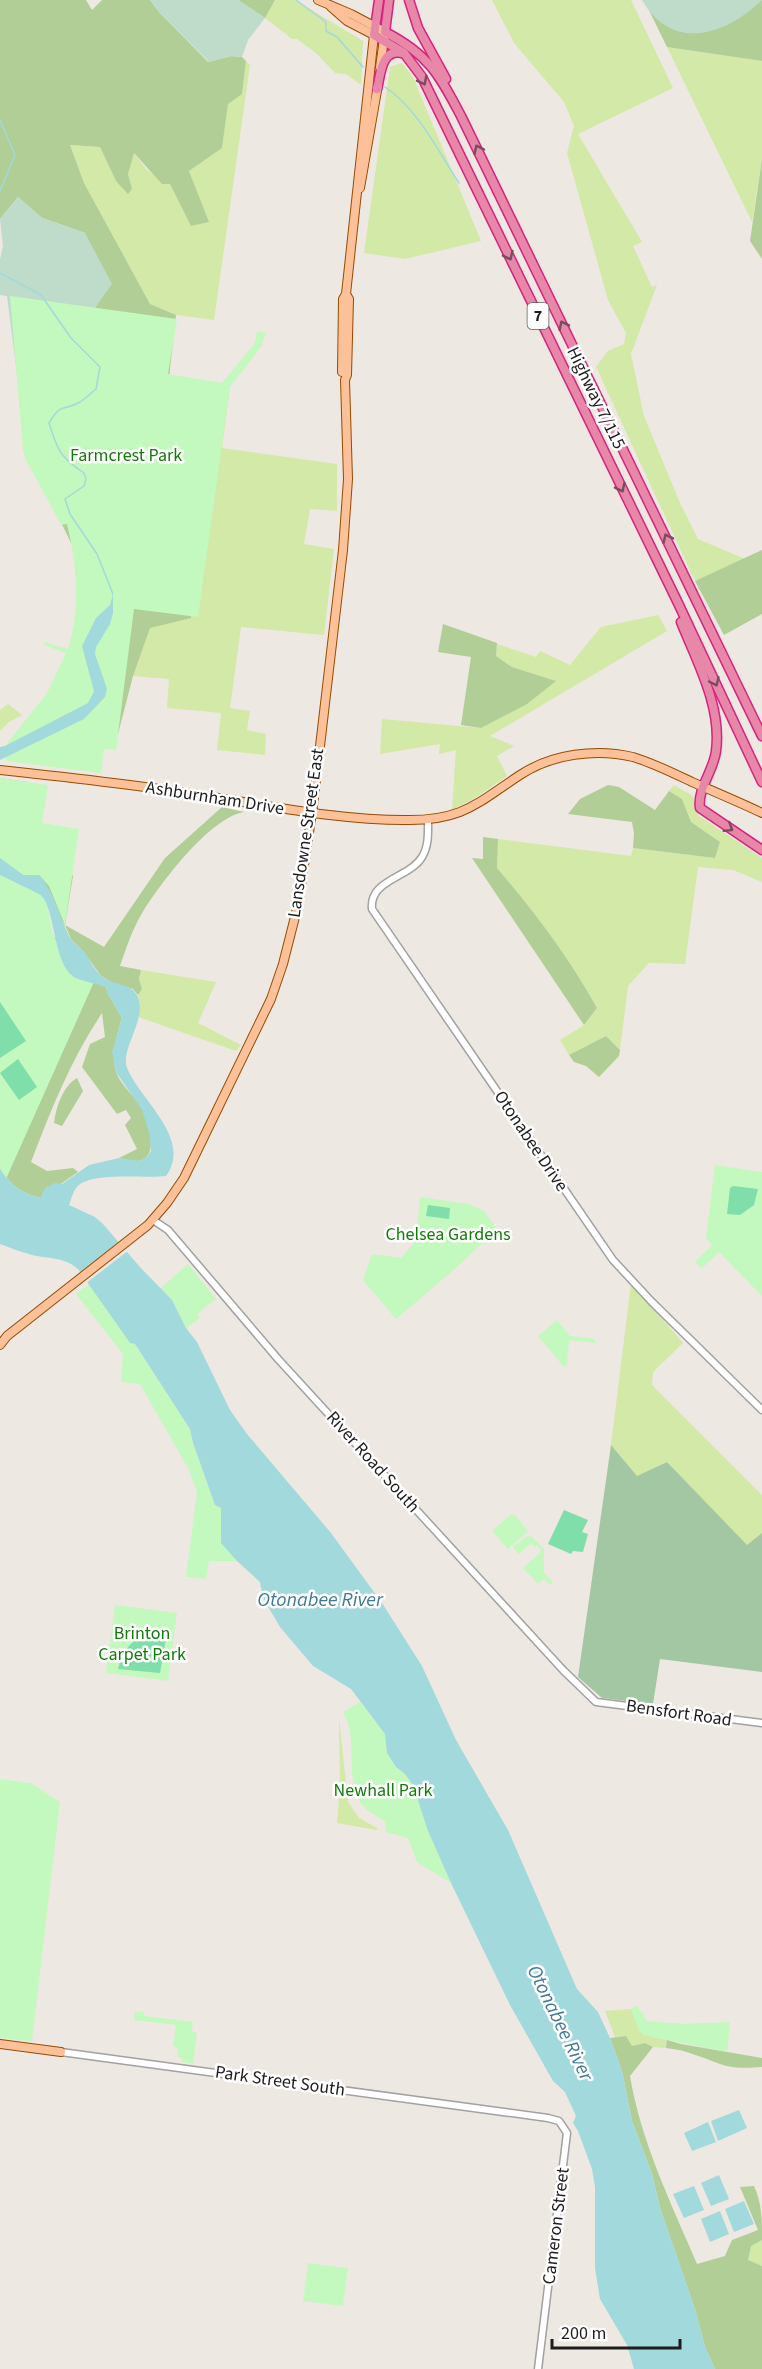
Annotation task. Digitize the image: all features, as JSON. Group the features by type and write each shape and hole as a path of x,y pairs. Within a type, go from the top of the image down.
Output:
{"highway":[{"path":"379,0 379,34"},
{"path":"379,34 389,0"},
{"path":"409,0 418,28 441,68 461,116"},
{"name":"Highway 7/115","path":"379,34 404,53 422,77 762,782"},
{"name":"Highway 7/115","path":"379,34 407,44 424,57 445,85 693,590 762,736"},
{"path":"377,88 382,64 386,57 395,52 404,53"},
{"path":"688,631 716,721 718,739 715,757 699,798 701,810 762,850"}],"main road":[{"path":"318,0 351,14 379,34 368,151"},
{"name":"Lansdowne Street East","path":"356,204 368,151 377,88 379,34"},
{"name":"Lansdowne Street East","path":"0,1345 8,1336 153,1220 184,1178 279,977 298,903 312,814 344,550 348,496 345,380 349,299 346,294 357,179 379,34"},
{"name":"Ashburnham Drive","path":"0,770 197,794 312,814 428,820 464,811 540,764 587,753 611,753 634,758 759,812"},
{"name":"Park Street South","path":"0,2044 61,2052"}],"street":[{"name":"Otonabee Drive","path":"428,820 428,838 422,858 378,890 371,900 372,909 613,1260 652,1302 762,1410"},
{"name":"River Road South","path":"153,1220 168,1230 278,1359 563,1670 596,1702"},
{"name":"Bensfort Road","path":"596,1702 762,1723"},
{"name":"Park Street South","path":"61,2052 559,2121"},
{"name":"Cameron Street","path":"538,2369 567,2133 559,2121"}],"green space":[{"path":"0,0 86,0 92,10 102,0 150,0 208,62 231,56 242,57 246,61 242,94 228,104 222,148 189,171 209,222 191,226 170,184 162,184 134,153 128,174 132,189 128,194 116,181 100,147 70,145 84,183 150,304 176,315 169,378 191,618 150,628 133,676 118,734 105,697 73,547 25,448 90,315 85,233 42,218 18,197 0,219"},
{"path":"150,0 238,0 265,18 248,40 242,57 231,56 209,62"},
{"path":"238,0 275,0 265,18"},
{"path":"275,0 295,0 363,41 361,85 346,74 335,73 316,53 297,39 292,39 265,18"},
{"path":"492,0 631,0 673,88 578,134 642,242 633,246 652,287 657,285 631,354 644,416 680,503 698,539 745,559 695,581 596,367 608,351 624,344 626,333 608,300 567,153 574,126 564,102 514,43"},
{"path":"642,0 762,0 748,12 716,29 700,33 684,33 668,27 654,17"},
{"path":"644,0 762,0 762,61 667,47"},
{"path":"667,47 762,61 762,159 752,222"},
{"path":"246,61 250,65 214,320 176,315 150,304 84,183 70,145 100,147 116,181 132,189 128,174 133,152 147,170 170,184 191,226 209,222 189,171 222,148 228,103 242,94"},
{"path":"402,63 413,77 481,241 405,259 364,253 390,67"},
{"path":"762,159 762,259 750,241"},
{"path":"18,197 42,218 85,233 112,284 90,315 17,374 7,296 0,295 0,260 3,246 0,219"},
{"name":"Farmcrest Park","path":"10,296 177,319 168,374 222,383 255,343 257,331 266,333 261,347 230,387 198,617 134,609 116,750 104,749 101,773 6,761 5,746 47,693 66,653 44,645 45,642 68,649 76,602 75,571 67,524 61,525 25,458 23,450"},
{"path":"230,387 222,448 337,464 337,511 310,509 304,544 334,549 324,635 241,627 230,708 250,711 247,730 266,734 265,755 217,750 221,713 167,708 169,679 133,676"},
{"path":"762,550 762,614 724,635 695,581"},
{"path":"658,615 667,631 490,736 514,746 497,756 507,776 472,800 452,810 456,750 439,754 440,744 380,754 382,719 481,728 555,681 512,667 496,656 497,644 536,657 540,651 570,665 601,627"},
{"path":"443,624 497,643 496,656 512,667 556,681 527,704 481,728 461,725 471,657 438,652"},
{"path":"8,704 22,715 9,722 0,731 0,710"},
{"path":"0,778 28,782 22,799 73,876 65,925 23,875 0,858"},
{"path":"0,778 48,785 42,823 79,829 65,925 49,886 39,875 23,875 0,858"},
{"path":"608,785 619,787 655,810 669,791 682,799 691,822 720,842 715,858 633,848 632,822 568,814 580,799"},
{"path":"674,785 693,796 699,816 762,858 762,882 733,870 698,867 685,964 649,963 628,986 620,1050 606,1036 569,1055 560,1040 584,1025 597,1008 551,936 497,868 498,839 631,856 633,848 715,858 720,842 691,822 682,799 669,791"},
{"path":"222,807 244,812 216,826 201,839 159,887 141,915 120,966 141,970 139,979 142,989 138,995 133,989 113,983 101,976 71,939 65,925 104,947 165,858"},
{"path":"483,837 498,839 497,868 551,936 597,1008 584,1025 472,858 483,859"},
{"path":"0,875 94,982 106,987 122,1018 114,1051 116,1072 143,1110 150,1131 151,1148 144,1159 135,1161 119,1158 137,1149 125,1125 131,1118 126,1110 117,1114 82,1067 90,1044 105,1037 102,1013 71,1067 31,1162 47,1171 73,1168 78,1172 40,1198 17,1188 0,1169"},
{"path":"0,875 41,895 46,900 53,934 74,977 94,982 6,1179 0,1169"},
{"path":"141,970 216,982 198,1023 241,1045 236,1051 138,1017 140,1003 138,995 142,989 139,979"},
{"path":"0,1002 26,1041 0,1058"},
{"path":"606,1036 620,1050 619,1056 599,1077 586,1066 574,1062 569,1055"},
{"path":"18,1059 37,1087 19,1100 0,1073"},
{"path":"77,1078 83,1091 62,1126 54,1123 61,1098 68,1086"},
{"path":"715,1165 762,1172 762,1296 719,1252 702,1268 695,1262 712,1245 706,1238"},
{"path":"733,1186 758,1189 754,1205 740,1215 727,1214 730,1188"},
{"name":"Chelsea Gardens","path":"420,1197 469,1204 484,1211 497,1229 396,1319 363,1280 372,1254 401,1258 416,1241"},
{"path":"428,1205 450,1208 449,1219 426,1216"},
{"path":"188,1264 216,1299 197,1314 200,1318 186,1328 172,1300 161,1288"},
{"path":"631,1283 683,1343 653,1372 652,1385 762,1495 762,1533 747,1546 667,1462 637,1476 611,1445"},
{"path":"89,1284 130,1343 135,1344 190,1429 215,1505 221,1507 221,1543 237,1561 209,1561 206,1579 186,1577 197,1492 189,1470 140,1384 121,1382 123,1354 76,1294"},
{"path":"557,1320 570,1336 595,1339 595,1343 569,1340 567,1364 564,1367 538,1336"},
{"path":"611,1445 637,1476 667,1462 747,1545 762,1533 762,1672 660,1659 653,1704 602,1698 578,1677"},
{"path":"564,1510 588,1520 582,1532 588,1534 583,1552 573,1551 571,1554 548,1544"},
{"path":"510,1515 515,1515 528,1531 508,1549 492,1531"},
{"path":"531,1536 544,1549 544,1573 553,1583 550,1585 544,1579 538,1584 523,1568 540,1553 541,1550 537,1545 535,1547 531,1543 519,1554 513,1547"},
{"name":"Brinton Carpet Park","path":"115,1605 177,1613 168,1681 106,1673"},
{"path":"151,1632 167,1632 160,1673 118,1669 122,1656 129,1646"},
{"name":"Newhall Park","path":"360,1702 385,1734 387,1753 396,1767 413,1785 428,1831 451,1883 417,1862 408,1838 386,1832 385,1821 365,1808 358,1799 352,1775 348,1723 343,1712"},
{"path":"339,1718 348,1802 359,1818 377,1830 337,1823 340,1785"},
{"path":"0,1779 31,1783 60,1802 32,2041 0,2038"},
{"path":"637,2005 647,2021 684,2024 730,2022 727,2052 644,2035 639,2030 631,2009"},
{"path":"631,2009 643,2032 652,2037 667,2040 666,2048 653,2047 645,2043 632,2046 626,2036 615,2037 605,2011"},
{"path":"135,2011 144,2012 145,2016 193,2022 192,2032 197,2033 193,2064 182,2062 182,2058 177,2057 178,2048 173,2046 176,2025 134,2020"},
{"path":"626,2036 632,2046 645,2043 653,2047 630,2076 635,2101 658,2172 697,2264 725,2256 732,2240 758,2230 740,2187 754,2186 757,2192 761,2212 762,2240 751,2246 748,2260 762,2266 762,2369 715,2369 705,2347 695,2309 660,2208 652,2174 632,2121 622,2071 610,2038"},
{"path":"667,2040 762,2058 762,2067 725,2066 687,2052 666,2048"},
{"path":"762,2240 762,2266 748,2261 750,2246"},
{"path":"308,2263 348,2268 343,2306 303,2301"}],"water":[{"path":"113,594 113,613 110,624 96,647 95,654 107,689 105,697 84,719 0,760 0,747 88,703 94,691 82,646 96,618 110,605"},
{"name":"Otonabee River","path":"0,858 23,875 39,875 52,896 72,941 85,953 98,973 110,981 131,989 138,997 139,1015 127,1052 127,1068 162,1120 173,1148 173,1162 166,1176 94,1179 77,1187 69,1205 95,1217 103,1224 172,1300 186,1328 197,1342 230,1410 247,1434 331,1533 382,1603 422,1666 456,1740 508,1830 577,1989 598,2012 610,2038 622,2071 632,2121 652,2174 660,2208 695,2309 705,2347 715,2369 634,2369 627,2345 600,2299 595,2268 595,2187 592,2169 573,2123 576,2116 565,2092 553,2081 510,2005 428,1831 413,1785 396,1767 387,1753 385,1734 351,1689 313,1666 280,1627 263,1598 260,1582 221,1543 221,1508 215,1505 190,1429 135,1344 130,1343 78,1269 62,1260 32,1255 0,1244 0,1169 17,1188 40,1198 45,1188 55,1183 62,1184 89,1165 119,1158 139,1161 147,1157 151,1151 150,1136 142,1110 116,1072 112,1052 122,1018 106,987 78,979 67,970 58,950 46,903 41,895 0,875"},
{"path":"739,2110 747,2128 718,2141 711,2121"},
{"path":"708,2122 716,2142 692,2151 684,2133"},
{"path":"719,2175 729,2199 711,2206 701,2183"},
{"path":"694,2186 704,2210 684,2218 673,2194"},
{"path":"744,2201 754,2224 734,2232 725,2209"},
{"path":"720,2211 729,2234 710,2242 701,2219"}],"pier":[{"path":"121,1240 129,1250 85,1284 78,1274"}],"waterway":[{"path":"296,0 326,22 326,31 337,37 363,67"},
{"path":"385,87 408,107 435,144 459,183"},
{"path":"0,120 15,155 0,191"},
{"path":"0,273 41,295 71,338 100,367 96,389 80,402 60,409 49,423 60,452 84,473 86,479 84,486 65,499 70,514 97,554 113,594"}]}
